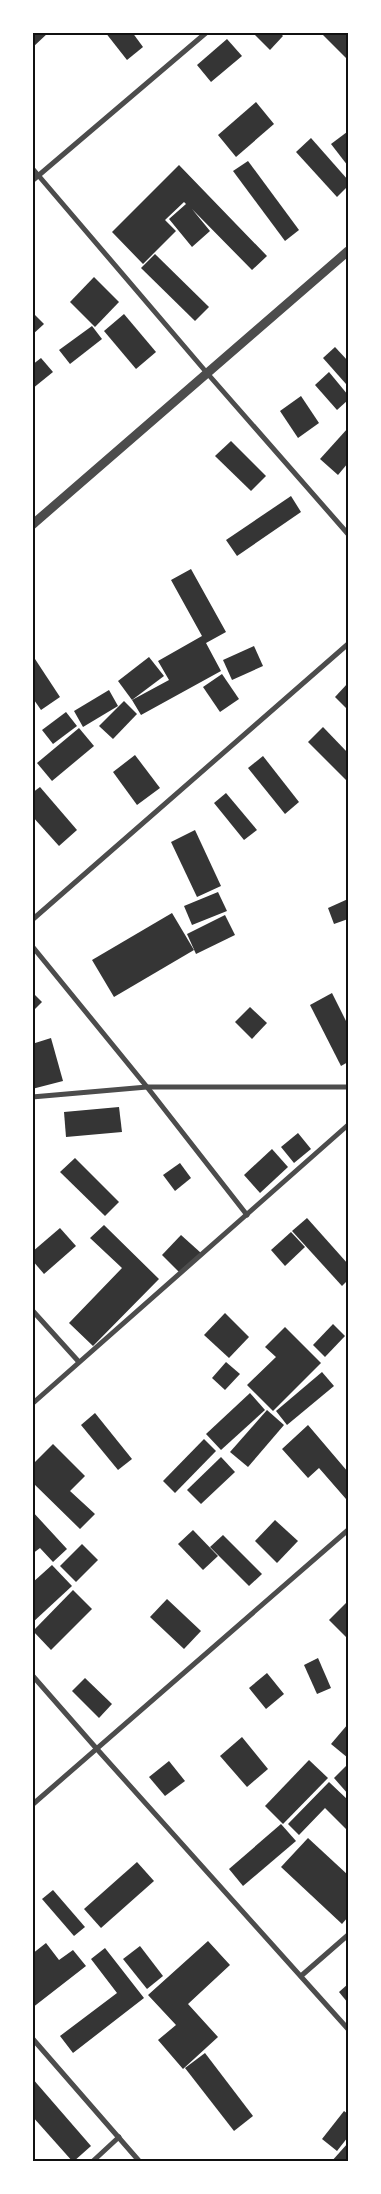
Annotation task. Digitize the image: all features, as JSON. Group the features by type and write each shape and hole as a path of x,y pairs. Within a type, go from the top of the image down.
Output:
{"street":[{"path":"32,181 207,32"},
{"path":"32,168 207,374 348,534"},
{"path":"32,525 348,251"},
{"path":"32,920 348,644"},
{"path":"32,946 147,1087 247,1215"},
{"path":"32,1097 147,1087 348,1087"},
{"path":"32,1404 348,1125"},
{"path":"32,1310 79,1362"},
{"path":"32,1805 348,1530"},
{"path":"32,1675 348,2029"},
{"path":"301,1976 348,1935"},
{"path":"32,2038 140,2162"},
{"path":"92,2162 119,2137"}],"building":[{"path":"32,32 49,32 32,48"},
{"path":"105,32 132,32 143,47 127,60"},
{"path":"252,32 279,32 283,36 270,50"},
{"path":"320,32 348,32 348,60"},
{"path":"227,39 242,56 211,82 197,65"},
{"path":"256,102 274,124 236,157 218,135"},
{"path":"348,133 348,166 331,144"},
{"path":"311,138 348,180 348,186 337,197 296,152"},
{"path":"248,161 299,230 285,241 233,171"},
{"path":"179,165 267,256 252,270 192,209 210,231 192,247 169,219 186,204 184,202 165,220 176,231 143,264 112,232"},
{"path":"155,254 209,307 195,321 141,268"},
{"path":"94,277 119,302 95,327 70,302"},
{"path":"32,312 44,324 32,335"},
{"path":"124,314 156,352 136,369 104,331"},
{"path":"92,326 102,339 70,364 59,350"},
{"path":"335,347 348,361 348,382 346,384 323,358"},
{"path":"41,358 53,372 32,389 32,365"},
{"path":"329,372 348,395 348,400 337,410 315,385"},
{"path":"301,396 319,423 298,438 280,411"},
{"path":"348,428 348,463 338,475 320,459"},
{"path":"231,441 266,476 251,491 215,456"},
{"path":"291,496 301,512 237,556 226,540"},
{"path":"191,569 226,632 206,643 221,671 141,715 132,700 169,680 158,661 202,636 171,580"},
{"path":"254,646 263,666 232,680 223,660"},
{"path":"149,657 164,676 132,700 118,681"},
{"path":"35,659 60,697 41,710 32,697 32,661"},
{"path":"222,674 239,699 220,712 203,687"},
{"path":"348,683 348,710 335,697"},
{"path":"109,690 118,706 83,727 74,711"},
{"path":"124,701 137,714 113,739 99,726"},
{"path":"66,712 77,726 53,744 42,730"},
{"path":"323,727 348,753 348,782 308,742"},
{"path":"79,728 94,746 52,781 37,763"},
{"path":"135,755 160,788 137,805 113,772"},
{"path":"263,756 299,802 285,814 248,768"},
{"path":"40,787 77,830 59,846 32,816 32,793"},
{"path":"226,793 257,830 244,840 214,803"},
{"path":"195,830 221,886 197,897 171,842"},
{"path":"218,892 227,911 192,925 184,906"},
{"path":"348,899 348,919 334,924 328,908"},
{"path":"172,913 194,950 114,997 92,960"},
{"path":"225,915 235,935 196,954 187,934"},
{"path":"32,992 42,1002 32,1012"},
{"path":"332,993 348,1025 348,1062 341,1066 310,1005"},
{"path":"250,1007 267,1023 252,1039 235,1022"},
{"path":"51,1038 63,1081 32,1089 32,1044"},
{"path":"119,1107 122,1132 66,1137 64,1112"},
{"path":"298,1133 311,1149 294,1163 281,1147"},
{"path":"272,1149 288,1167 260,1193 244,1175"},
{"path":"75,1158 119,1202 105,1216 60,1172"},
{"path":"180,1163 191,1178 175,1191 163,1175"},
{"path":"307,1218 348,1264 348,1280 342,1286 292,1231"},
{"path":"104,1225 159,1279 93,1346 69,1323 122,1268 90,1238"},
{"path":"60,1228 76,1246 44,1274 32,1260 32,1252"},
{"path":"291,1232 305,1247 285,1266 271,1250"},
{"path":"181,1235 201,1253 181,1274 162,1255"},
{"path":"225,1313 249,1337 229,1358 204,1335"},
{"path":"333,1324 345,1336 325,1357 313,1345"},
{"path":"285,1327 321,1363 273,1411 247,1385 276,1357 265,1347"},
{"path":"226,1362 240,1374 225,1390 212,1378"},
{"path":"322,1372 334,1386 287,1425 276,1411"},
{"path":"250,1393 265,1410 221,1450 206,1434"},
{"path":"267,1410 284,1425 248,1467 230,1452"},
{"path":"95,1413 132,1459 118,1470 81,1425"},
{"path":"308,1425 348,1472 348,1497 346,1499 319,1468 308,1478 282,1449"},
{"path":"204,1439 216,1451 175,1493 163,1481"},
{"path":"53,1444 85,1476 70,1491 95,1514 80,1529 32,1482 32,1465"},
{"path":"221,1457 235,1472 201,1504 187,1490"},
{"path":"32,1511 67,1549 53,1562 40,1548 32,1554"},
{"path":"275,1520 298,1541 277,1563 255,1541"},
{"path":"193,1530 218,1556 203,1570 178,1544"},
{"path":"223,1535 262,1574 249,1586 210,1547"},
{"path":"82,1544 98,1560 76,1582 60,1566"},
{"path":"52,1565 72,1586 32,1623 32,1583"},
{"path":"73,1590 92,1609 51,1650 33,1631"},
{"path":"167,1599 201,1631 184,1649 150,1617"},
{"path":"347,1602 348,1604 348,1639 329,1620"},
{"path":"318,1658 331,1688 317,1694 304,1665"},
{"path":"267,1673 284,1694 266,1709 249,1688"},
{"path":"85,1678 112,1704 99,1718 72,1691"},
{"path":"348,1724 348,1758 331,1744"},
{"path":"242,1737 268,1769 247,1787 220,1756"},
{"path":"309,1760 328,1778 283,1824 265,1806"},
{"path":"169,1761 185,1781 165,1796 149,1777"},
{"path":"348,1764 348,1794 334,1778"},
{"path":"329,1782 348,1800 348,1831 325,1808 299,1835 288,1824"},
{"path":"281,1824 296,1841 243,1886 229,1869"},
{"path":"308,1838 348,1875 348,1917 342,1924 281,1867"},
{"path":"137,1862 154,1881 101,1928 84,1909"},
{"path":"53,1890 85,1927 74,1936 42,1899"},
{"path":"208,1941 230,1965 188,2004 218,2037 183,2069 158,2040 176,2025 148,1995"},
{"path":"46,1943 59,1960 73,1950 86,1966 32,2008 32,1954"},
{"path":"140,1946 163,1976 147,1989 123,1959"},
{"path":"105,1948 144,1998 73,2053 60,2036 117,1993 91,1959"},
{"path":"348,1984 348,2003 339,1992"},
{"path":"205,2053 253,2116 234,2131 185,2068"},
{"path":"32,2078 91,2146 73,2162 32,2116"},
{"path":"344,2111 348,2114 348,2137 337,2151 322,2139"},
{"path":"348,2143 348,2162 331,2162"}]}
